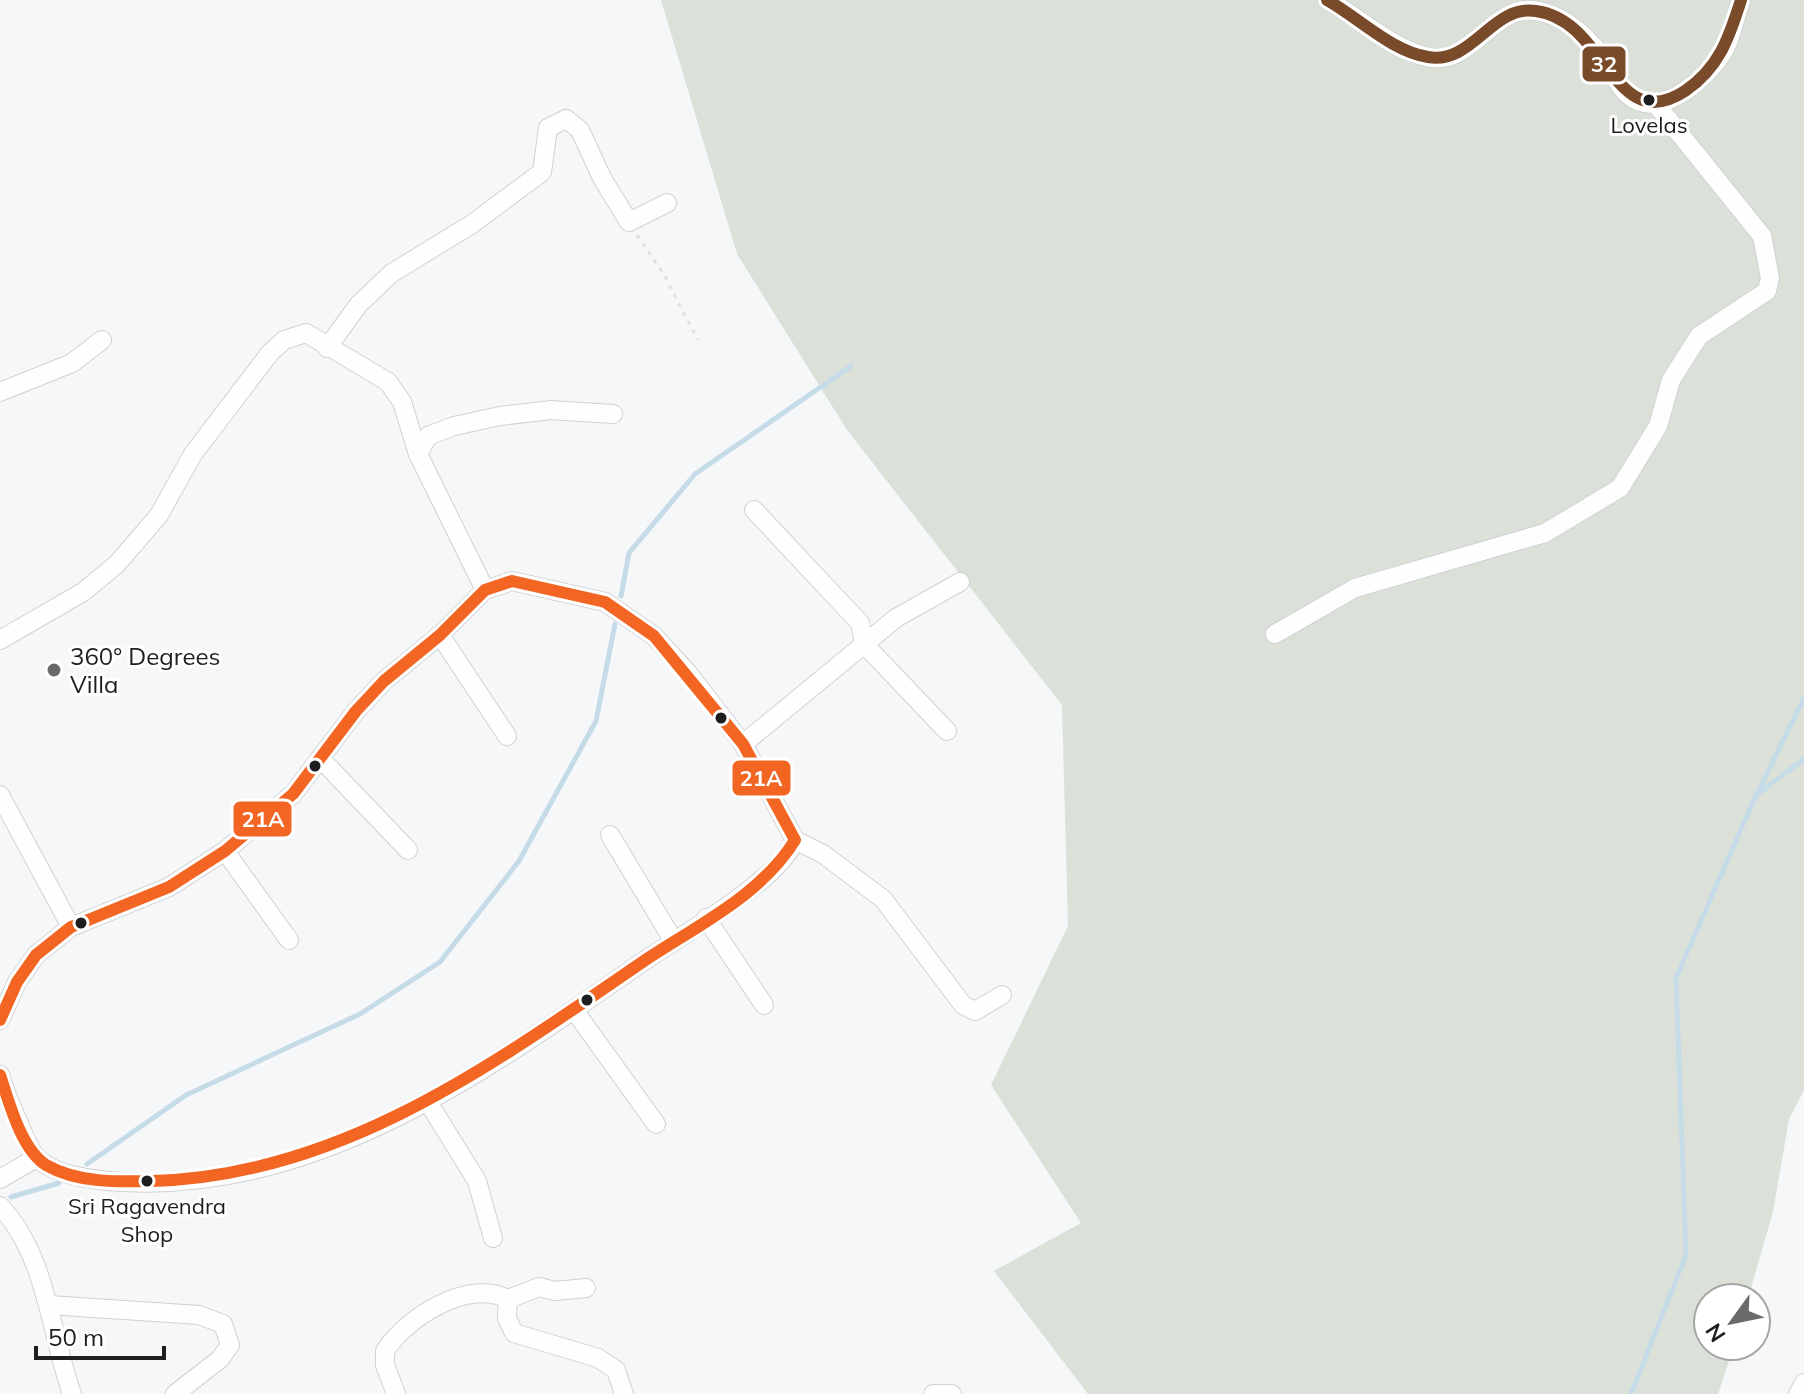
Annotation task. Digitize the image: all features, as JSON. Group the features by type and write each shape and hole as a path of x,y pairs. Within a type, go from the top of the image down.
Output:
{"street":[{"path":"1327,0 1382,37 1429,58 1457,54 1508,15 1530,10 1553,15 1577,29 1609,66 1626,94 1642,103 1680,97 1722,55 1741,0"},
{"path":"1275,634 1355,588 1545,533 1620,488 1658,426 1671,380 1699,336 1767,291 1769,268 1762,236 1655,103"},
{"path":"327,348 359,304 392,273 472,224 542,172 548,128 566,119 580,130 602,178 629,222 667,203"},
{"path":"0,640 83,592 117,564 159,515 193,454 270,353 284,340 306,333 374,373 395,390 418,454 485,590"},
{"path":"0,392 72,363 102,340"},
{"path":"418,454 428,436 485,419 551,410 613,414"},
{"path":"754,510 860,623 864,644 947,731"},
{"path":"0,1020 17,982 36,955 71,927 169,887 225,851 293,794 384,681 440,635 485,590 512,581 605,602 654,636 688,673 743,744 795,840 823,854 883,899 963,1005 975,1011 1002,995"},
{"path":"743,744 896,618 960,582"},
{"path":"440,635 507,736"},
{"path":"320,758 408,850"},
{"path":"0,795 71,927"},
{"path":"610,835 673,940"},
{"path":"0,1075 36,1158 56,1168 102,1181 171,1185 274,1165 380,1126 428,1102 574,1010 706,918 771,871 791,852 795,840"},
{"path":"225,851 289,940"},
{"path":"706,918 764,1005"},
{"path":"574,1010 656,1124"},
{"path":"428,1102 477,1181 493,1238"},
{"path":"0,1179 36,1158"},
{"path":"0,1206 22,1235 49,1305 72,1394"},
{"path":"396,1394 385,1365 385,1351 404,1327 441,1303 497,1293 508,1299 539,1287 555,1291 586,1288"},
{"path":"508,1299 507,1318 514,1333 598,1358 616,1370 624,1394"},
{"path":"49,1305 199,1315 223,1324 230,1345 220,1359 175,1394"},
{"path":"1798,1394 1804,1383"},
{"path":"933,1394 952,1394"}],"path":[{"path":"629,222 663,273 698,340"}],"shaded area":[{"path":"661,0 1804,0 1804,1090 1789,1119 1773,1212 1753,1282 1692,1282 1692,1362 1729,1362 1718,1394 1088,1394 994,1271 1081,1223 991,1085 1068,926 1062,705 847,430 737,254"}],"waterway":[{"path":"621,596 629,553 695,474 851,366"},
{"path":"87,1164 186,1095 360,1014 440,962 519,861 596,721 615,624"},
{"path":"1757,794 1804,698"},
{"path":"1631,1394 1686,1255 1676,978 1756,795 1804,759"},
{"path":"11,1197 59,1183"}],"transit line":[{"name":"32","path":"1327,0 1388,41 1414,54 1428,57 1444,57 1458,52 1507,16 1521,11 1536,11 1560,19 1579,34 1625,89 1641,100 1661,101 1685,91 1714,62 1727,39 1741,0"},
{"name":"21A","path":"0,1020 17,982 36,955 71,927 169,887 225,851 293,794 356,711 384,681 440,635 485,590 512,581 605,602 654,636 743,744 795,840 764,878 725,909 528,1039 411,1108 350,1137 287,1159 221,1174 152,1181 112,1181 71,1175 37,1158 17,1124 0,1075"}],"place":[{"name":"Lovelas","path":"1649,100"},
{"name":"360° Degrees Villa","path":"54,670"},
{"name":"Sri Ragavendra Shop","path":"147,1181"}]}
